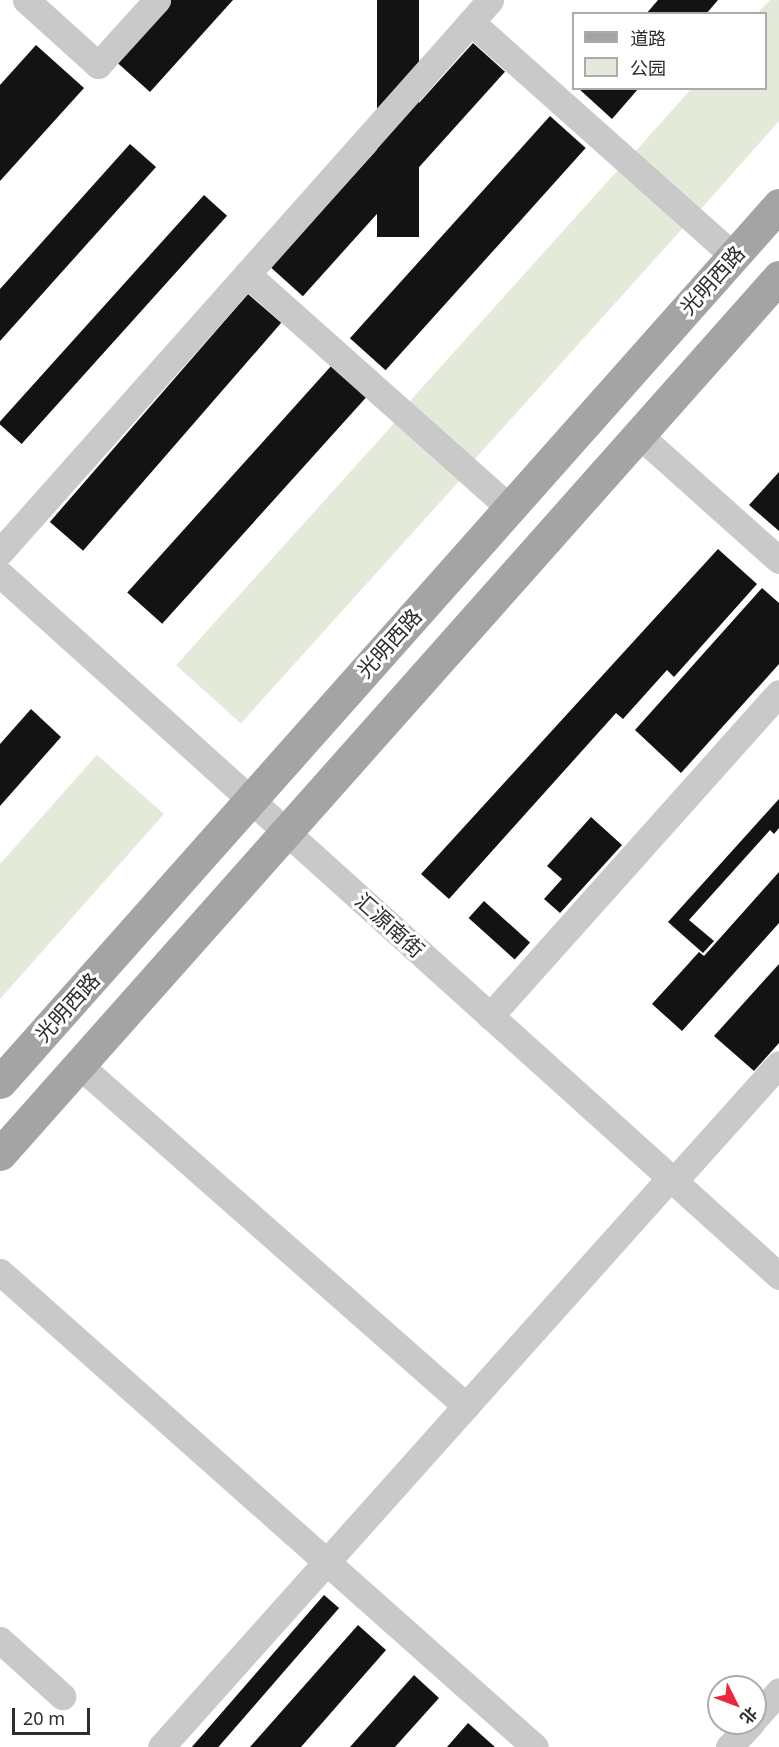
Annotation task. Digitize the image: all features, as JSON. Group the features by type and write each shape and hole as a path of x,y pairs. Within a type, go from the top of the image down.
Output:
{"main road":[{"name":"光明西路","path":"0,1082 779,205"},
{"path":"0,1154 779,277"}],"street":[{"path":"26,0 98,65 157,0"},
{"path":"0,552 490,0"},
{"path":"471,22 734,256"},
{"path":"247,274 510,508"},
{"path":"639,435 779,560"},
{"name":"汇源南街","path":"0,574 779,1276"},
{"path":"490,1016 779,693"},
{"path":"161,1747 466,1406 779,1064"},
{"path":"79,1065 466,1406"},
{"path":"0,1272 535,1747"},
{"path":"0,1640 62,1696"},
{"path":"767,1704 779,1691"},
{"path":"729,1747 740,1735"}],"green space":[{"path":"770,0 779,0 779,121 699,211 634,153 690,90 767,90 767,12 759,12"},
{"path":"618,170 683,228 474,460 409,402"},
{"path":"397,420 462,478 241,723 176,665"},
{"path":"97,755 164,814 0,999 0,864"}],"building":[{"path":"165,0 233,0 150,92 112,58"},
{"path":"377,0 419,0 419,237 377,237"},
{"path":"658,0 718,0 708,12 648,12"},
{"path":"473,43 505,72 303,296 271,267"},
{"path":"36,45 84,88 0,181 0,85"},
{"path":"580,90 637,90 612,119"},
{"path":"550,116 586,148 386,370 350,338"},
{"path":"130,144 156,167 0,341 0,289"},
{"path":"204,195 227,216 22,444 0,424 0,422"},
{"path":"248,294 281,323 83,551 50,522"},
{"path":"332,365 367,396 162,624 127,592"},
{"path":"779,472 779,531 749,505"},
{"path":"718,549 757,584 674,677 667,670 623,719 616,713 449,899 421,874"},
{"path":"762,588 779,603 779,664 681,773 635,730"},
{"path":"31,709 61,737 0,806 0,744"},
{"path":"779,799 779,828 774,834 770,830 689,920 714,941 703,953 668,922"},
{"path":"591,817 622,845 560,913 544,899 562,879 547,866"},
{"path":"779,872 779,923 682,1031 652,1004 699,952 704,956"},
{"path":"484,901 530,942 515,960 469,918"},
{"path":"779,964 779,1043 754,1071 714,1036"},
{"path":"324,1595 339,1608 218,1747 192,1747"},
{"path":"358,1625 386,1650 301,1747 250,1747"},
{"path":"414,1675 439,1698 395,1747 350,1747"},
{"path":"468,1723 495,1747 447,1747"}]}
